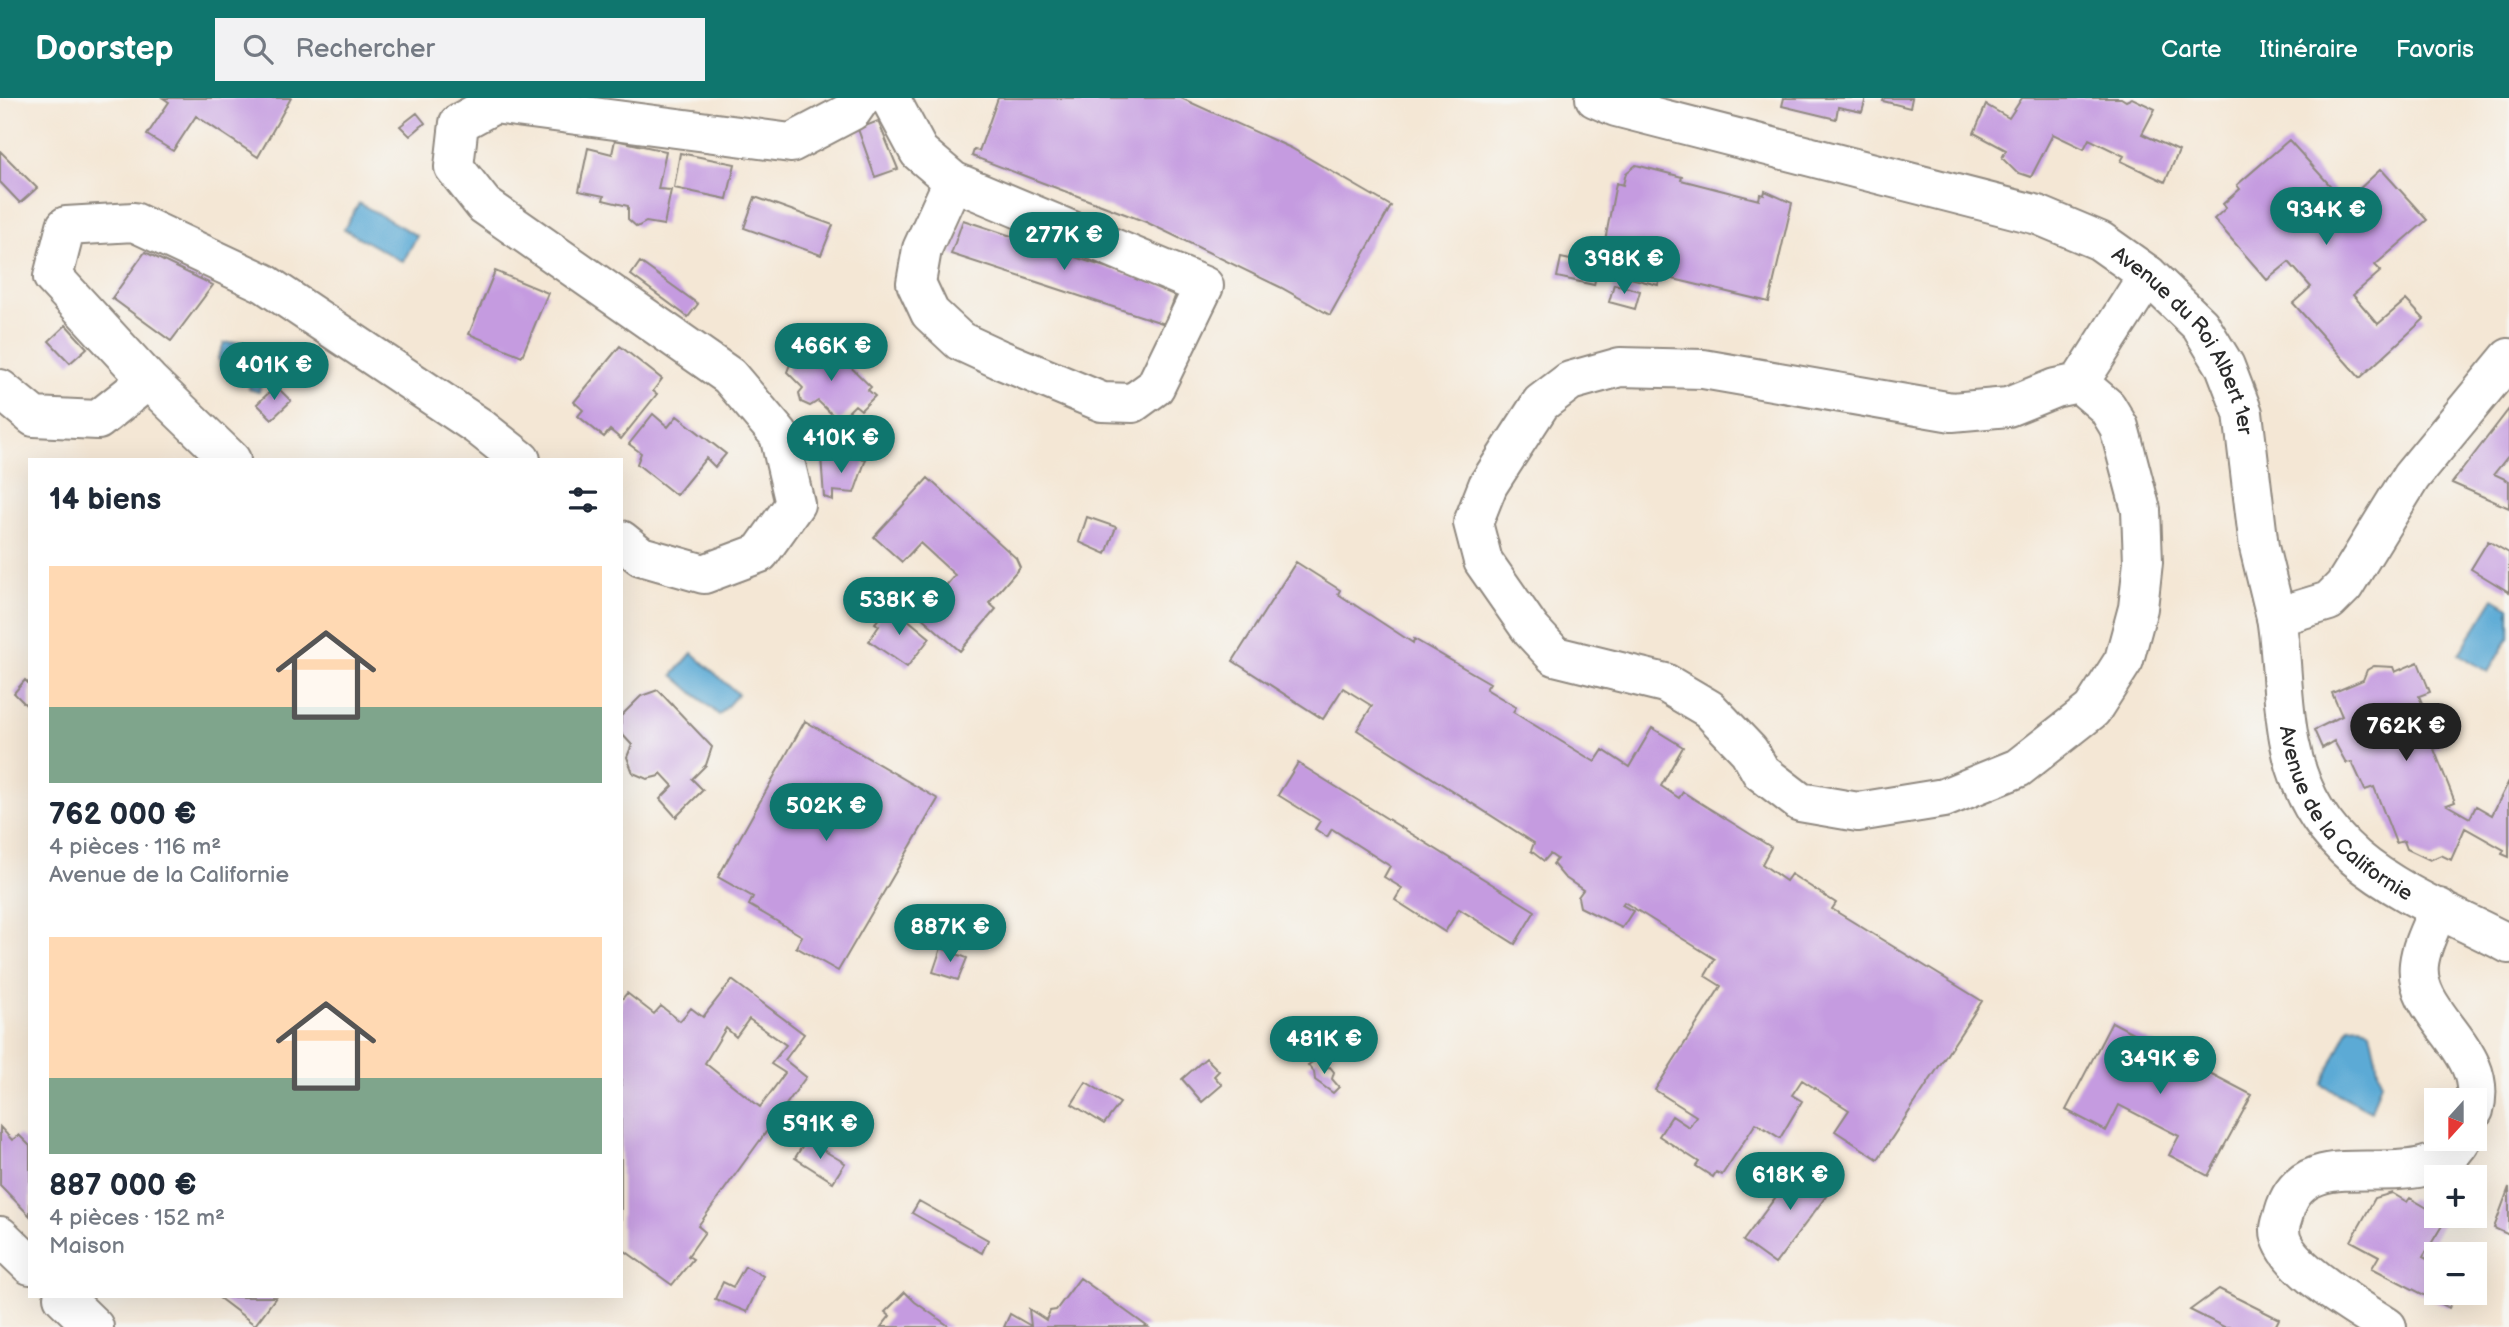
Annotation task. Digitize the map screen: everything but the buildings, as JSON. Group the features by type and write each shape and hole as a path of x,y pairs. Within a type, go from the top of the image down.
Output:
{"street":[{"path":"623,542 640,556 704,574 760,553 795,504 779,435 729,376 485,205 454,167 459,123 494,104 791,143 852,111 861,98"},
{"path":"890,98 919,152 953,181 1205,286 1155,387 1133,403 1102,401 960,341 930,313 916,283 920,260 953,181"},
{"name":"Avenue du Roi Albert 1er","path":"1595,98 1616,107 2038,215 2100,241 2148,275 2200,325 2225,366 2239,402 2243,413 2259,547 2276,617"},
{"path":"229,458 148,380 53,277 66,226 134,222 264,283 478,426 518,458"},
{"path":"2079,383 2107,407 2119,427 2141,510 2143,562 2139,597 2124,660 2092,710 2018,768 1944,798 1858,812 1800,802 1761,772 1749,751 1709,709 1665,683 1555,656 1531,630 1483,561 1473,523 1488,485 1541,403 1570,381 1620,367 1703,369 1952,412 2008,407 2055,388 2079,383 2148,275"},
{"path":"2276,617 2329,601 2344,586 2411,477 2509,358"},
{"path":"0,389 34,417 98,420 148,380"},
{"name":"Avenue de la Californie","path":"2276,617 2290,747 2319,821 2336,843 2363,866 2509,944"},
{"path":"2439,908 2419,964 2420,982 2429,1001 2463,1049 2474,1074 2477,1088"},
{"path":"2387,1327 2300,1266 2286,1249 2280,1230 2287,1202 2300,1185 2319,1174 2348,1170 2418,1170 2442,1161 2450,1152"},
{"path":"0,1236 28,1263"},
{"path":"64,1298 94,1327"}],"water":[{"path":"359,203 417,236 403,262 344,229"},
{"path":"241,342 253,346 266,365 259,392 249,389 249,375 240,369 222,367 218,358 224,343"},
{"path":"2494,598 2509,607 2509,637 2488,672 2459,654"},
{"path":"692,653 738,694 719,715 673,675"},
{"path":"2361,1025 2370,1031 2381,1082 2371,1111 2322,1085 2349,1026"}]}
